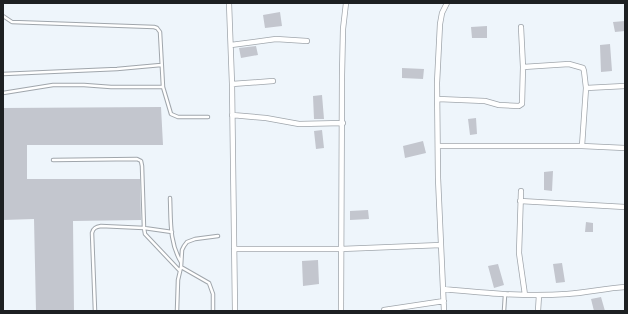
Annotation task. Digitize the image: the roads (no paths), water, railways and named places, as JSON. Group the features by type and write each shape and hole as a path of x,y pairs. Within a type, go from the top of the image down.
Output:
{"street":[{"path":"229,3 232,84 235,311"},
{"path":"341,311 343,37 346,3"},
{"path":"444,311 438,178 437,83 440,24 442,13 447,3"},
{"path":"438,99 485,101 499,105 519,106 522,104 523,67 521,27"},
{"path":"230,45 276,39 307,41"},
{"path":"523,67 569,64 583,68 586,78 586,88 582,146"},
{"path":"232,84 273,81"},
{"path":"586,88 625,86"},
{"path":"232,115 266,118 299,124 343,123"},
{"path":"438,146 582,146 625,148"},
{"path":"521,191 519,253 525,295"},
{"path":"520,201 625,207"},
{"path":"234,249 341,249 442,244"},
{"path":"444,289 539,295 567,294 625,287"},
{"path":"538,311 539,295"},
{"path":"384,310 444,301"}],"lane":[{"path":"3,16 12,22 157,28 160,32 163,87 171,114 178,117 208,117"},
{"path":"3,74 117,69 161,65"},
{"path":"3,93 53,85 163,87"},
{"path":"53,160 137,159 140,161 142,166 145,234 180,271"},
{"path":"170,198 173,247 181,262"},
{"path":"95,311 93,230 96,227 101,226 144,228 172,232"},
{"path":"177,311 178,280 181,267 182,250 187,242 195,239 218,236"},
{"path":"181,267 209,283 213,294 213,311"},
{"path":"504,311 505,294"}]}
